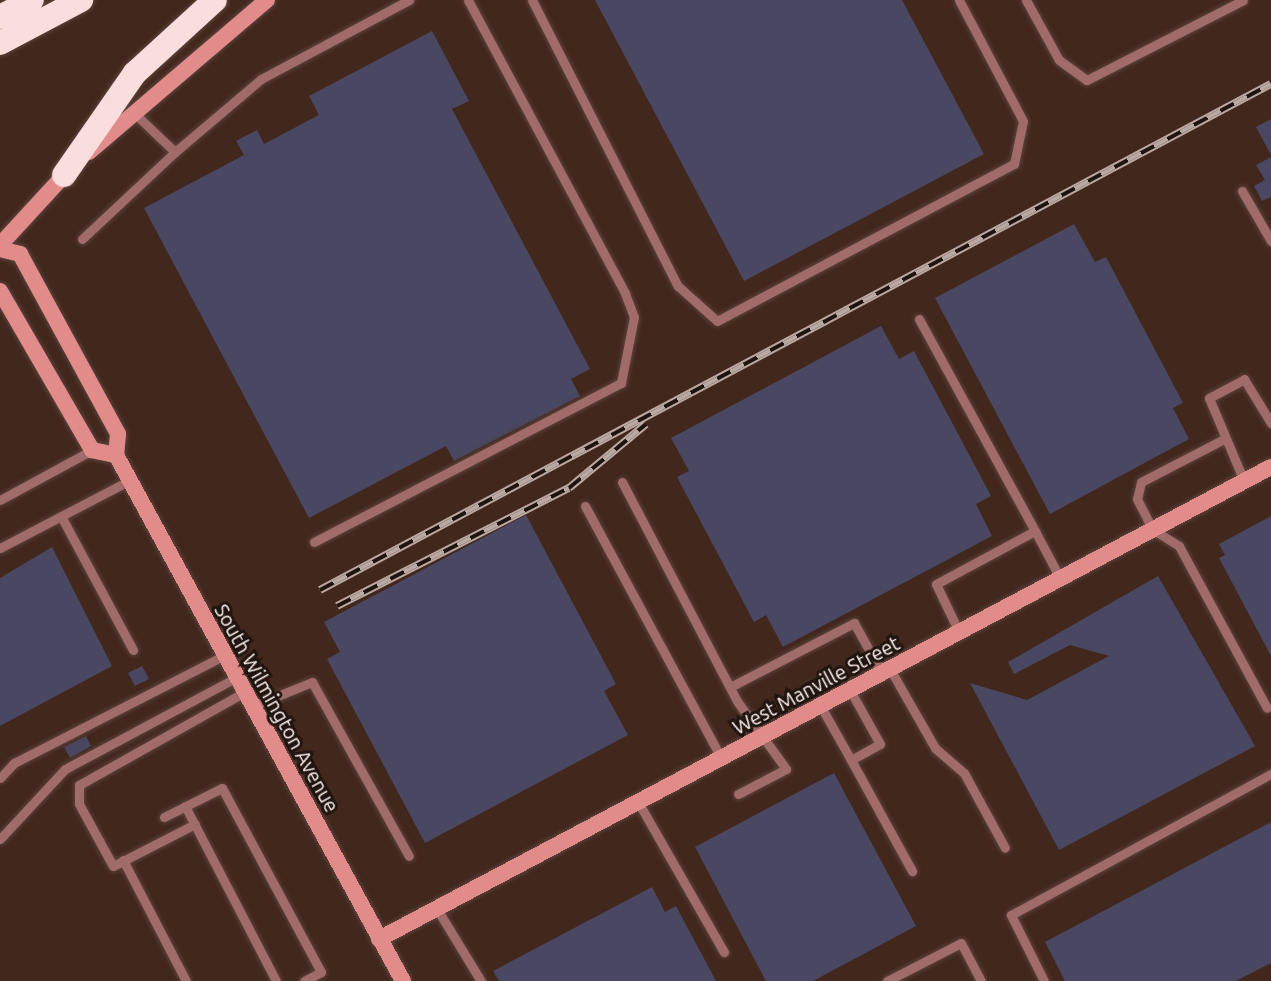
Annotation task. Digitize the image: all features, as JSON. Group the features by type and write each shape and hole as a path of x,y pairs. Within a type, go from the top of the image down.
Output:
{"highway":[{"path":"0,17 32,0"},
{"path":"0,43 81,0"},
{"path":"64,175 135,73 215,0"}],"main road":[{"path":"0,247 64,175 133,112 267,0"},
{"name":"South Wilmington Avenue","path":"0,247 20,254 118,434 116,455 403,981"},
{"path":"0,291 92,450 116,455"},
{"name":"West Manville Street","path":"379,939 1271,467"}],"lane":[{"path":"82,239 175,152 261,79 409,0"},
{"path":"314,542 621,383 634,317 625,293 468,0"},
{"path":"532,0 678,286 717,321 1014,164 1023,121 959,0"},
{"path":"1026,0 1059,60 1087,80 1243,0"},
{"path":"133,112 175,152"},
{"path":"1242,191 1271,241"},
{"path":"919,319 1060,578"},
{"path":"1244,481 1208,402 1236,380 1246,380 1271,423"},
{"path":"1224,439 1141,482 1137,499 1152,529 1179,546 1267,708"},
{"path":"0,500 92,450"},
{"path":"0,548 130,480"},
{"path":"622,482 730,687 786,769 738,794"},
{"path":"585,506 721,758"},
{"path":"62,518 133,650"},
{"path":"959,632 936,584 1035,531"},
{"path":"730,687 854,623 935,748 964,773 1005,848"},
{"path":"0,778 14,763 225,655"},
{"path":"0,839 65,769 245,692 312,682 409,856"},
{"path":"850,690 880,744 851,760"},
{"path":"195,824 113,866 79,804 79,785 245,692"},
{"path":"820,705 912,871"},
{"path":"1044,981 1011,915 1271,774"},
{"path":"164,817 222,788 321,972 304,981"},
{"path":"638,802 724,952"},
{"path":"185,806 276,981"},
{"path":"123,860 186,981"},
{"path":"437,909 481,981"},
{"path":"887,981 961,943 981,981"}],"building":[{"path":"595,0 902,0 984,154 744,281"},
{"path":"432,31 469,101 452,109 590,369 571,379 580,396 454,461 446,446 309,518 144,208 244,155 236,141 257,130 264,144 319,115 309,96"},
{"path":"1271,119 1271,155 1256,127"},
{"path":"1271,157 1271,197 1262,201 1254,186 1265,180 1256,165"},
{"path":"1074,224 1095,262 1106,257 1183,403 1173,408 1189,439 1050,514 935,298"},
{"path":"881,326 899,359 914,351 991,496 976,504 992,536 783,647 766,615 754,622 677,477 689,471 671,438"},
{"path":"526,515 616,684 604,691 628,735 425,843 327,659 340,652 324,622"},
{"path":"1271,516 1271,656 1219,558 1225,555 1219,544"},
{"path":"52,547 112,666 0,726 0,578"},
{"path":"1158,576 1255,746 1059,850 970,683 1027,700 1109,656 1070,645 1014,674 1008,662"},
{"path":"142,666 149,679 135,686 128,673"},
{"path":"86,736 91,746 70,758 64,747"},
{"path":"834,773 916,926 813,981 766,981 695,847"},
{"path":"1271,822 1271,963 1236,981 1065,981 1045,942"},
{"path":"652,887 665,912 676,906 716,981 499,981 493,971"}],"railway":[{"path":"320,590 1271,84"},
{"path":"337,606 569,488 646,424"}]}
